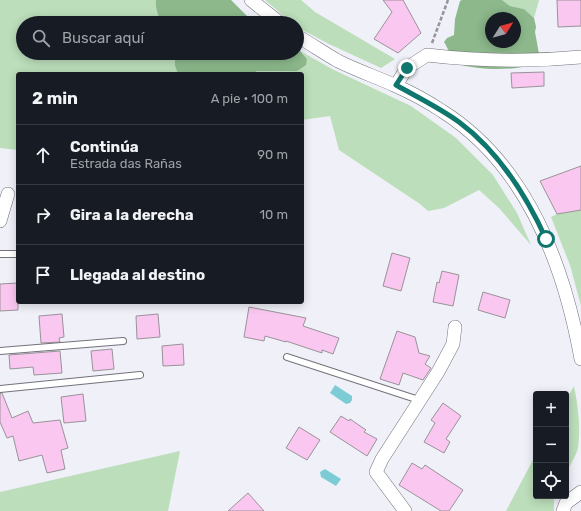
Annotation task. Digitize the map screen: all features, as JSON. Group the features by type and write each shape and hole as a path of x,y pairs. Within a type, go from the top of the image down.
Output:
{"street":[{"path":"251,0 271,16"},
{"path":"304,40 338,61 396,85 441,110 479,138 498,159 538,221 549,245 569,309 581,359"},
{"path":"396,85 407,68 427,55 457,58 549,60 581,57"},
{"path":"0,221 8,194"},
{"path":"405,511 376,472 382,459 438,372 453,344 455,327"},
{"path":"563,511 566,503 581,492"}],"lane":[{"path":"0,254 16,254"},
{"path":"0,351 123,341"},
{"path":"287,357 419,400"},
{"path":"0,389 140,375"}],"path":[{"path":"427,55 448,0"}],"green space":[{"path":"0,0 156,0 158,16 16,16 16,60 175,60 177,72 16,72 16,150 0,148"},
{"path":"156,0 231,0 247,16 158,16"},
{"path":"265,0 301,0 315,12 395,59 381,68 304,31 304,16 284,16"},
{"path":"462,0 502,0 510,6 524,9 534,18 539,54 528,65 514,68 484,69 457,63 444,42 447,38 454,35 455,19 460,1"},
{"path":"502,0 539,0 534,18 524,9 510,6"},
{"path":"304,53 332,69 411,106 456,138 493,175 517,213 531,245 499,208 479,190 444,208 428,211 420,204 339,150 330,116 304,120 304,72 256,72 297,71 307,59"},
{"path":"304,55 307,59 306,65 297,71 177,72 175,60 304,60"},
{"path":"581,210 581,306 570,265 551,217 557,214"},
{"path":"574,386 579,417 579,440 577,451 569,467 569,427 569,395"},
{"path":"180,451 168,511 0,511 0,492"},
{"path":"533,460 533,499 554,499 554,511 506,511"}],"water":[{"path":"335,385 352,396 350,403 346,404 330,393"},
{"path":"325,469 341,479 336,486 321,477 320,472"}],"building":[{"path":"383,0 403,0 421,33 398,53 374,39 392,12"},
{"path":"557,0 581,0 581,26 558,27"},
{"path":"544,72 544,86 512,88 511,73"},
{"path":"581,166 581,210 557,214 540,181"},
{"path":"392,253 410,258 401,291 383,286"},
{"path":"442,271 459,275 453,306 433,302 437,282 439,283"},
{"path":"16,283 16,304 18,304 18,310 0,311 0,284"},
{"path":"483,292 510,300 505,318 478,310"},
{"path":"249,307 306,318 303,326 339,338 333,354 322,350 322,353 286,341 265,336 264,341 244,337"},
{"path":"62,314 64,337 59,338 60,342 41,343 39,316"},
{"path":"158,314 160,337 137,339 136,316"},
{"path":"397,331 415,337 419,353 430,356 425,364 431,368 423,380 403,373 399,385 380,379"},
{"path":"183,344 184,365 163,366 162,346"},
{"path":"112,349 114,369 93,371 91,351"},
{"path":"60,351 62,373 34,375 33,367 10,369 9,355"},
{"path":"0,393 2,393 12,418 28,411 33,423 60,420 68,448 61,450 65,469 47,473 42,455 19,461 13,436 7,438 0,422"},
{"path":"83,394 86,421 64,423 61,397"},
{"path":"443,403 461,416 446,439 450,442 444,453 424,442 435,423 431,420"},
{"path":"341,416 349,421 350,419 366,430 364,432 377,439 367,456 330,432"},
{"path":"299,427 320,440 307,460 286,448"},
{"path":"412,463 422,469 425,465 463,490 449,511 441,511 399,485"},
{"path":"248,493 264,511 228,511"}],"route":[{"path":"407,68 396,85 441,110 479,138 498,159 513,181 538,221 546,239"}]}
